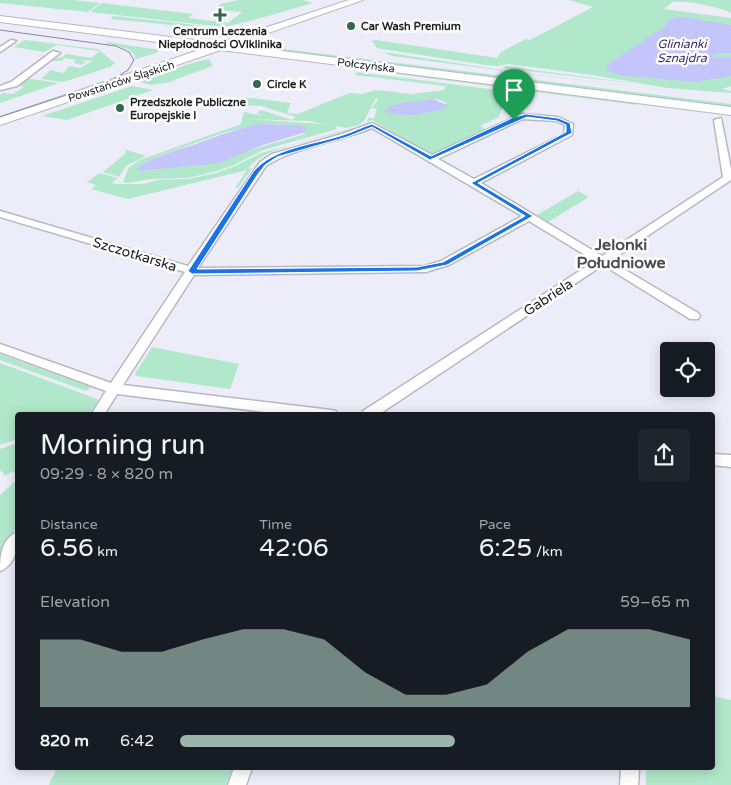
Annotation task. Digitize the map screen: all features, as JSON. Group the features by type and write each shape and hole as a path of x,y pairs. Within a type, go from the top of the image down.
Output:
{"main road":[{"path":"221,42 280,16 352,0"},
{"name":"Powstańców Śląskich","path":"0,121 221,42 242,40 358,0"},
{"name":"Połczyńska","path":"0,12 86,22 731,111"},
{"name":"Połczyńska","path":"0,19 202,43 221,42"},
{"path":"77,28 74,27 75,25 86,22"},
{"path":"147,37 166,44 167,49 162,55"},
{"name":"Połczyńska","path":"242,40 731,102"},
{"name":"Powstańców Śląskich","path":"0,111 202,43"}],"street":[{"path":"0,50 14,41"},
{"path":"0,88 14,84 56,53"},
{"path":"430,159 522,116 558,119 570,127 568,135 474,183"},
{"name":"Gabriela","path":"373,412 730,178 718,120"},
{"path":"100,412 239,197 263,164 279,155 345,136 372,125 530,216 694,316"},
{"name":"Szczotkarska","path":"0,214 192,271 426,269 445,263 530,216"},
{"path":"0,348 114,389 307,412"},
{"path":"715,459 731,461"},
{"path":"0,564 15,542"},
{"path":"237,785 242,770"},
{"path":"629,785 630,770"}],"green space":[{"path":"0,0 73,0 100,3 88,12 0,3"},
{"path":"238,0 303,0 313,3 224,27 90,12 102,3 193,14 189,18 228,23 242,12 218,10 217,8 220,4"},
{"path":"569,0 731,0 731,13 711,6 686,2 673,2 664,9 731,18 731,86 722,89 731,91 731,93 668,88 592,75 509,64 486,65 377,48 372,41 376,40 497,58 501,52 526,39 530,40 593,7"},
{"path":"113,16 215,27 222,30 111,19"},
{"path":"25,40 97,49 99,50 115,63 110,67 63,82 41,79 51,70 63,73 69,66 80,68 93,61 79,60 86,62 82,65 73,63 76,60 65,58 61,61 49,61 51,60 67,54 91,58 100,51 57,45 44,52 14,47"},
{"path":"105,43 160,49 156,53 136,59 134,54 128,49"},
{"path":"267,47 731,104 731,107 259,50"},
{"path":"383,52 515,72 712,96 511,72 392,56"},
{"path":"209,59 213,66 171,81 177,81 151,85 140,82 188,64"},
{"path":"355,66 637,103 637,105 351,68"},
{"path":"505,66 654,86 503,68"},
{"path":"357,72 511,92 507,94 499,117 480,126 487,130 434,154 428,154 372,120 367,122 368,118 374,118 377,109 372,108 378,99 376,98 364,121 359,125 347,128 308,121 248,119 323,124 335,126 337,129 263,150 234,165 217,171 188,178 123,182 129,167 140,160 241,124 244,112 263,116 257,113 261,110 292,120 296,117 262,106 208,103 210,98 252,98 291,103 287,113 298,114 349,93 362,94 376,90 412,94 444,90 446,86 355,75","holes":["437,99 447,103 432,112 393,114 395,105 398,103 423,102","260,124 299,125 305,134 203,164 140,171 145,163 161,155 226,132"]},
{"path":"26,78 59,83 0,103 0,95 3,93 13,94 24,87 16,85"},
{"path":"132,86 153,90 67,120 42,116"},
{"path":"357,127 298,143 268,154 256,161 248,169 252,168 238,188 235,188 247,170 128,199 91,189 96,185 87,182 99,173 118,178 112,183 116,184 144,184 158,180 189,179 216,173 261,153"},
{"path":"124,149 146,156 126,166 119,177 103,172 124,155 126,151"},
{"path":"578,191 589,197 548,222 537,215"},
{"path":"152,347 239,364 230,389 136,376 135,374"},
{"path":"0,354 91,387 86,391 0,360"},
{"path":"0,363 97,399 98,401 90,412 15,412 15,440 0,445"},
{"path":"15,444 15,473 12,471 6,476 0,470 0,449"},
{"path":"15,482 15,529 0,553 0,495"},
{"path":"715,696 731,700 731,785 646,785 646,770 715,770"},
{"path":"56,770 231,770 226,785 49,785"}],"water":[{"name":"Glinianki Sznajdra","path":"685,17 731,25 731,53 715,53 712,56 731,58 731,76 694,82 620,75 606,70 607,65 665,26 669,19"},
{"path":"433,99 449,106 426,113 410,115 393,114 385,110 396,104"},
{"path":"260,124 299,125 305,127 306,132 263,145 219,163 140,171 136,169 169,153 232,131"}],"tram line":[{"path":"0,30 116,46 129,52 134,60 128,70 112,80 0,117"}],"place":[{"name":"Centrum Leczenia Niepłodności OVIklinika","path":"220,15"},
{"name":"Car Wash Premium","path":"351,26"},
{"name":"Circle K","path":"257,84"},
{"name":"Przedszkole Publiczne Europejskie I","path":"120,108"}],"district":[{"name":"Jelonki Południowe","path":"621,253"}],"route":[{"path":"522,116 558,119 568,124 570,127 569,133 474,183 530,216 445,263 426,269 192,271 255,174 263,164 275,156 345,136 372,125 430,159 514,120 522,116"}]}
